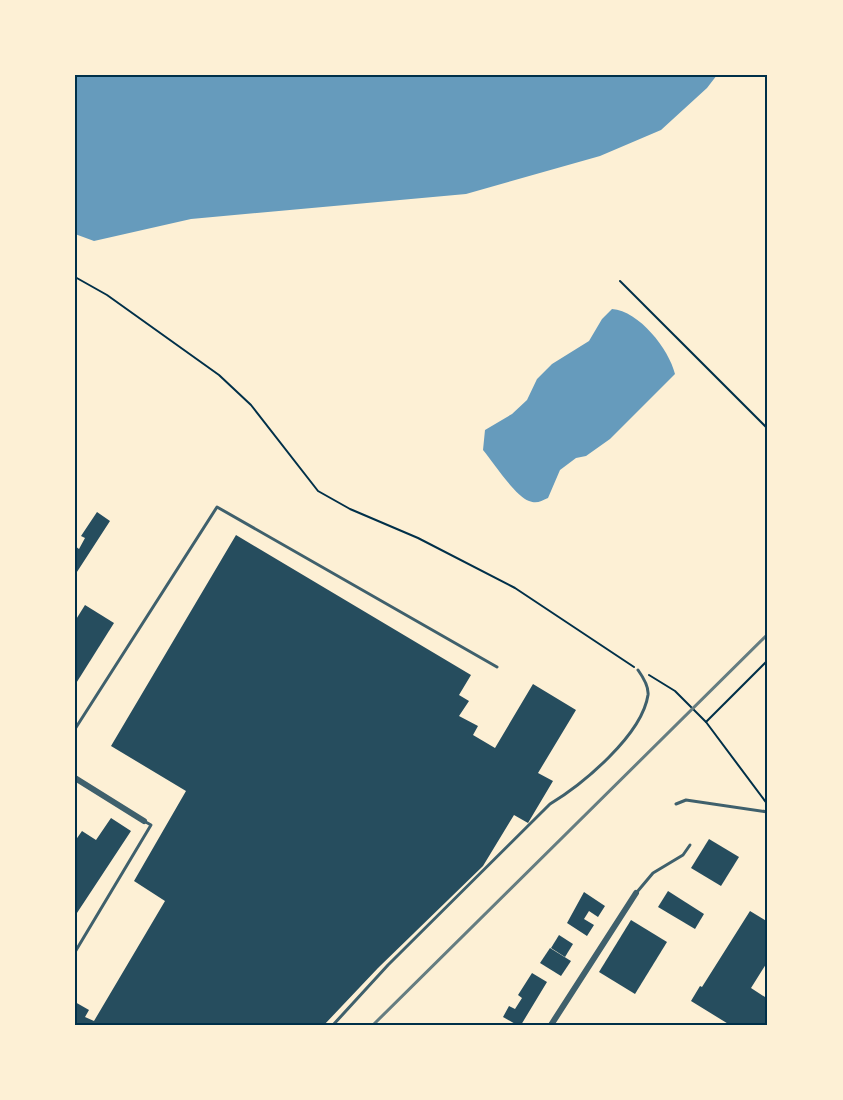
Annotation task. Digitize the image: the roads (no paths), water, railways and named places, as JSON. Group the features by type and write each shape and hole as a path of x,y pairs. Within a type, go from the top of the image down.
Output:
{"street":[{"path":"75,778 144,821"},
{"path":"552,1025 636,893"}],"lane":[{"path":"75,729 218,507 497,667"},
{"path":"333,1025 388,965 550,804 570,792 614,750 639,721 649,693 638,670"},
{"path":"676,804 686,800 768,812"},
{"path":"75,952 151,825 144,821"},
{"path":"636,893 653,873 683,855 690,845"}],"water":[{"path":"75,75 717,75 707,88 661,130 600,156 466,194 191,219 94,241 75,234"},
{"path":"612,309 632,316 651,333 660,343 675,374 610,439 586,456 576,458 560,470 548,498 537,502 529,501 517,493 483,450 485,430 512,414 527,400 537,379 552,364 589,341 602,319"}],"railway":[{"path":"373,1025 768,634"}]}
